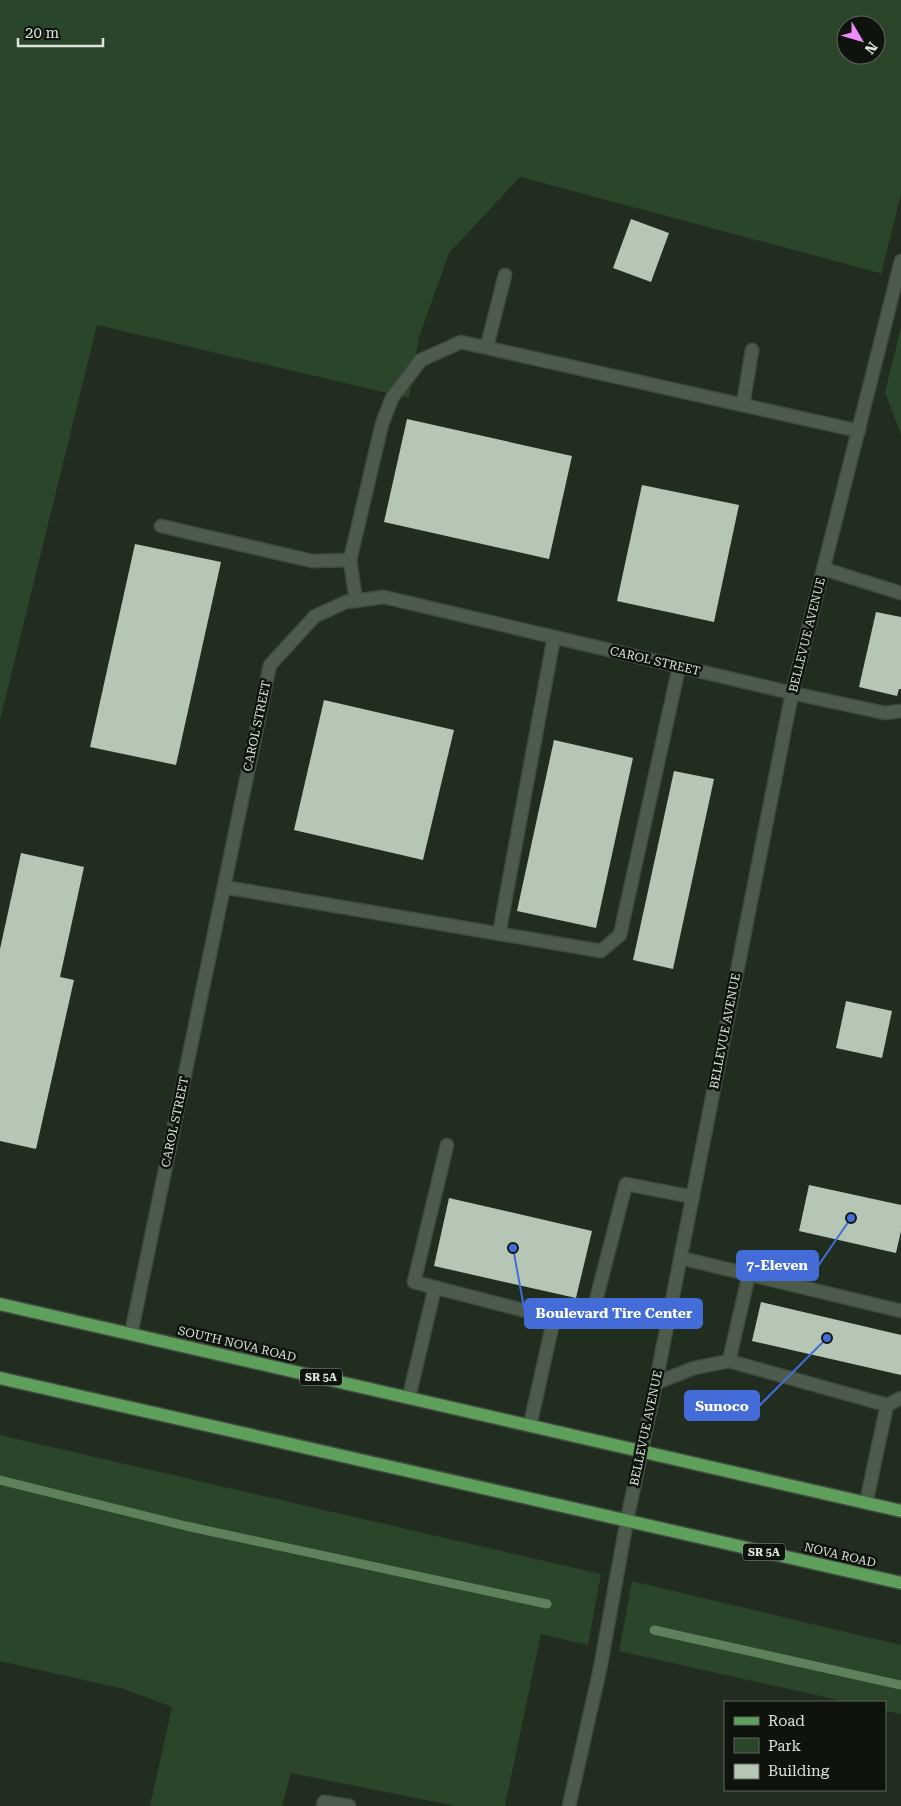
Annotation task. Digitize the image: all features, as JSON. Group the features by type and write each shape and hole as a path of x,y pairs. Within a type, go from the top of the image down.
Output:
{"main road":[{"name":"SOUTH NOVA ROAD","path":"0,1304 642,1451"},
{"name":"SR 5A","path":"0,1378 627,1520"},
{"name":"SR 5A","path":"642,1451 901,1511"},
{"name":"NOVA ROAD","path":"627,1520 901,1583"}],"street":[{"name":"BELLEVUE AVENUE","path":"570,1806 600,1669 627,1520 681,1258 792,693 901,261"},
{"path":"487,346 506,275"},
{"path":"356,601 350,560 382,424 392,398 421,360 461,342 487,346 858,431"},
{"path":"743,405 752,350"},
{"path":"161,526 312,561 350,560"},
{"path":"824,569 901,592"},
{"name":"CAROL STREET","path":"131,1334 270,665 314,616 346,602 384,597 792,693 885,713 901,711"},
{"path":"499,934 554,637"},
{"path":"224,887 601,951 620,935 679,667"},
{"path":"447,1145 414,1282 554,1318 575,1320 590,1315 596,1304 626,1184 692,1197"},
{"path":"681,1258 901,1311"},
{"path":"728,1361 749,1274"},
{"path":"409,1397 435,1287"},
{"path":"530,1425 554,1318"},
{"path":"656,1383 694,1368 728,1361 887,1405 901,1398"},
{"path":"866,1503 887,1405"},
{"path":"323,1806 324,1802 349,1806"}],"green space":[{"path":"0,0 901,0 901,194 880,278 880,273 520,177 449,253 419,337 409,398 97,325 0,720"},
{"path":"901,327 901,435 885,392"},
{"path":"0,1435 601,1574 588,1645 541,1634 505,1806 456,1806 291,1773 282,1806 150,1806 172,1707 124,1689 0,1661"},
{"path":"632,1581 901,1645 901,1714 886,1711 886,1701 843,1701 619,1651"}],"building":[{"path":"631,219 669,233 651,282 613,268"},
{"path":"407,419 572,456 549,559 384,522"},
{"path":"642,485 739,505 714,622 617,601"},
{"path":"135,544 221,562 176,765 90,747"},
{"path":"876,612 901,617 901,689 899,689 897,696 859,687"},
{"path":"324,700 454,730 423,860 294,830"},
{"path":"554,740 633,758 596,928 517,911"},
{"path":"674,771 714,779 673,969 633,960"},
{"path":"21,853 84,867 60,977 74,980 36,1149 0,1141 0,949"},
{"path":"846,1001 892,1011 882,1058 836,1048"},
{"path":"809,1185 901,1205 901,1231 896,1253 799,1231"},
{"path":"449,1198 592,1231 576,1298 434,1266"},
{"path":"761,1302 901,1335 901,1375 752,1341"}],"waterway":[{"path":"0,1480 186,1526 547,1604"},
{"path":"654,1630 901,1685"}],"place":[{"name":"7-Eleven","path":"851,1218"},
{"name":"Boulevard Tire Center","path":"513,1248"},
{"name":"Sunoco","path":"827,1338"}]}
